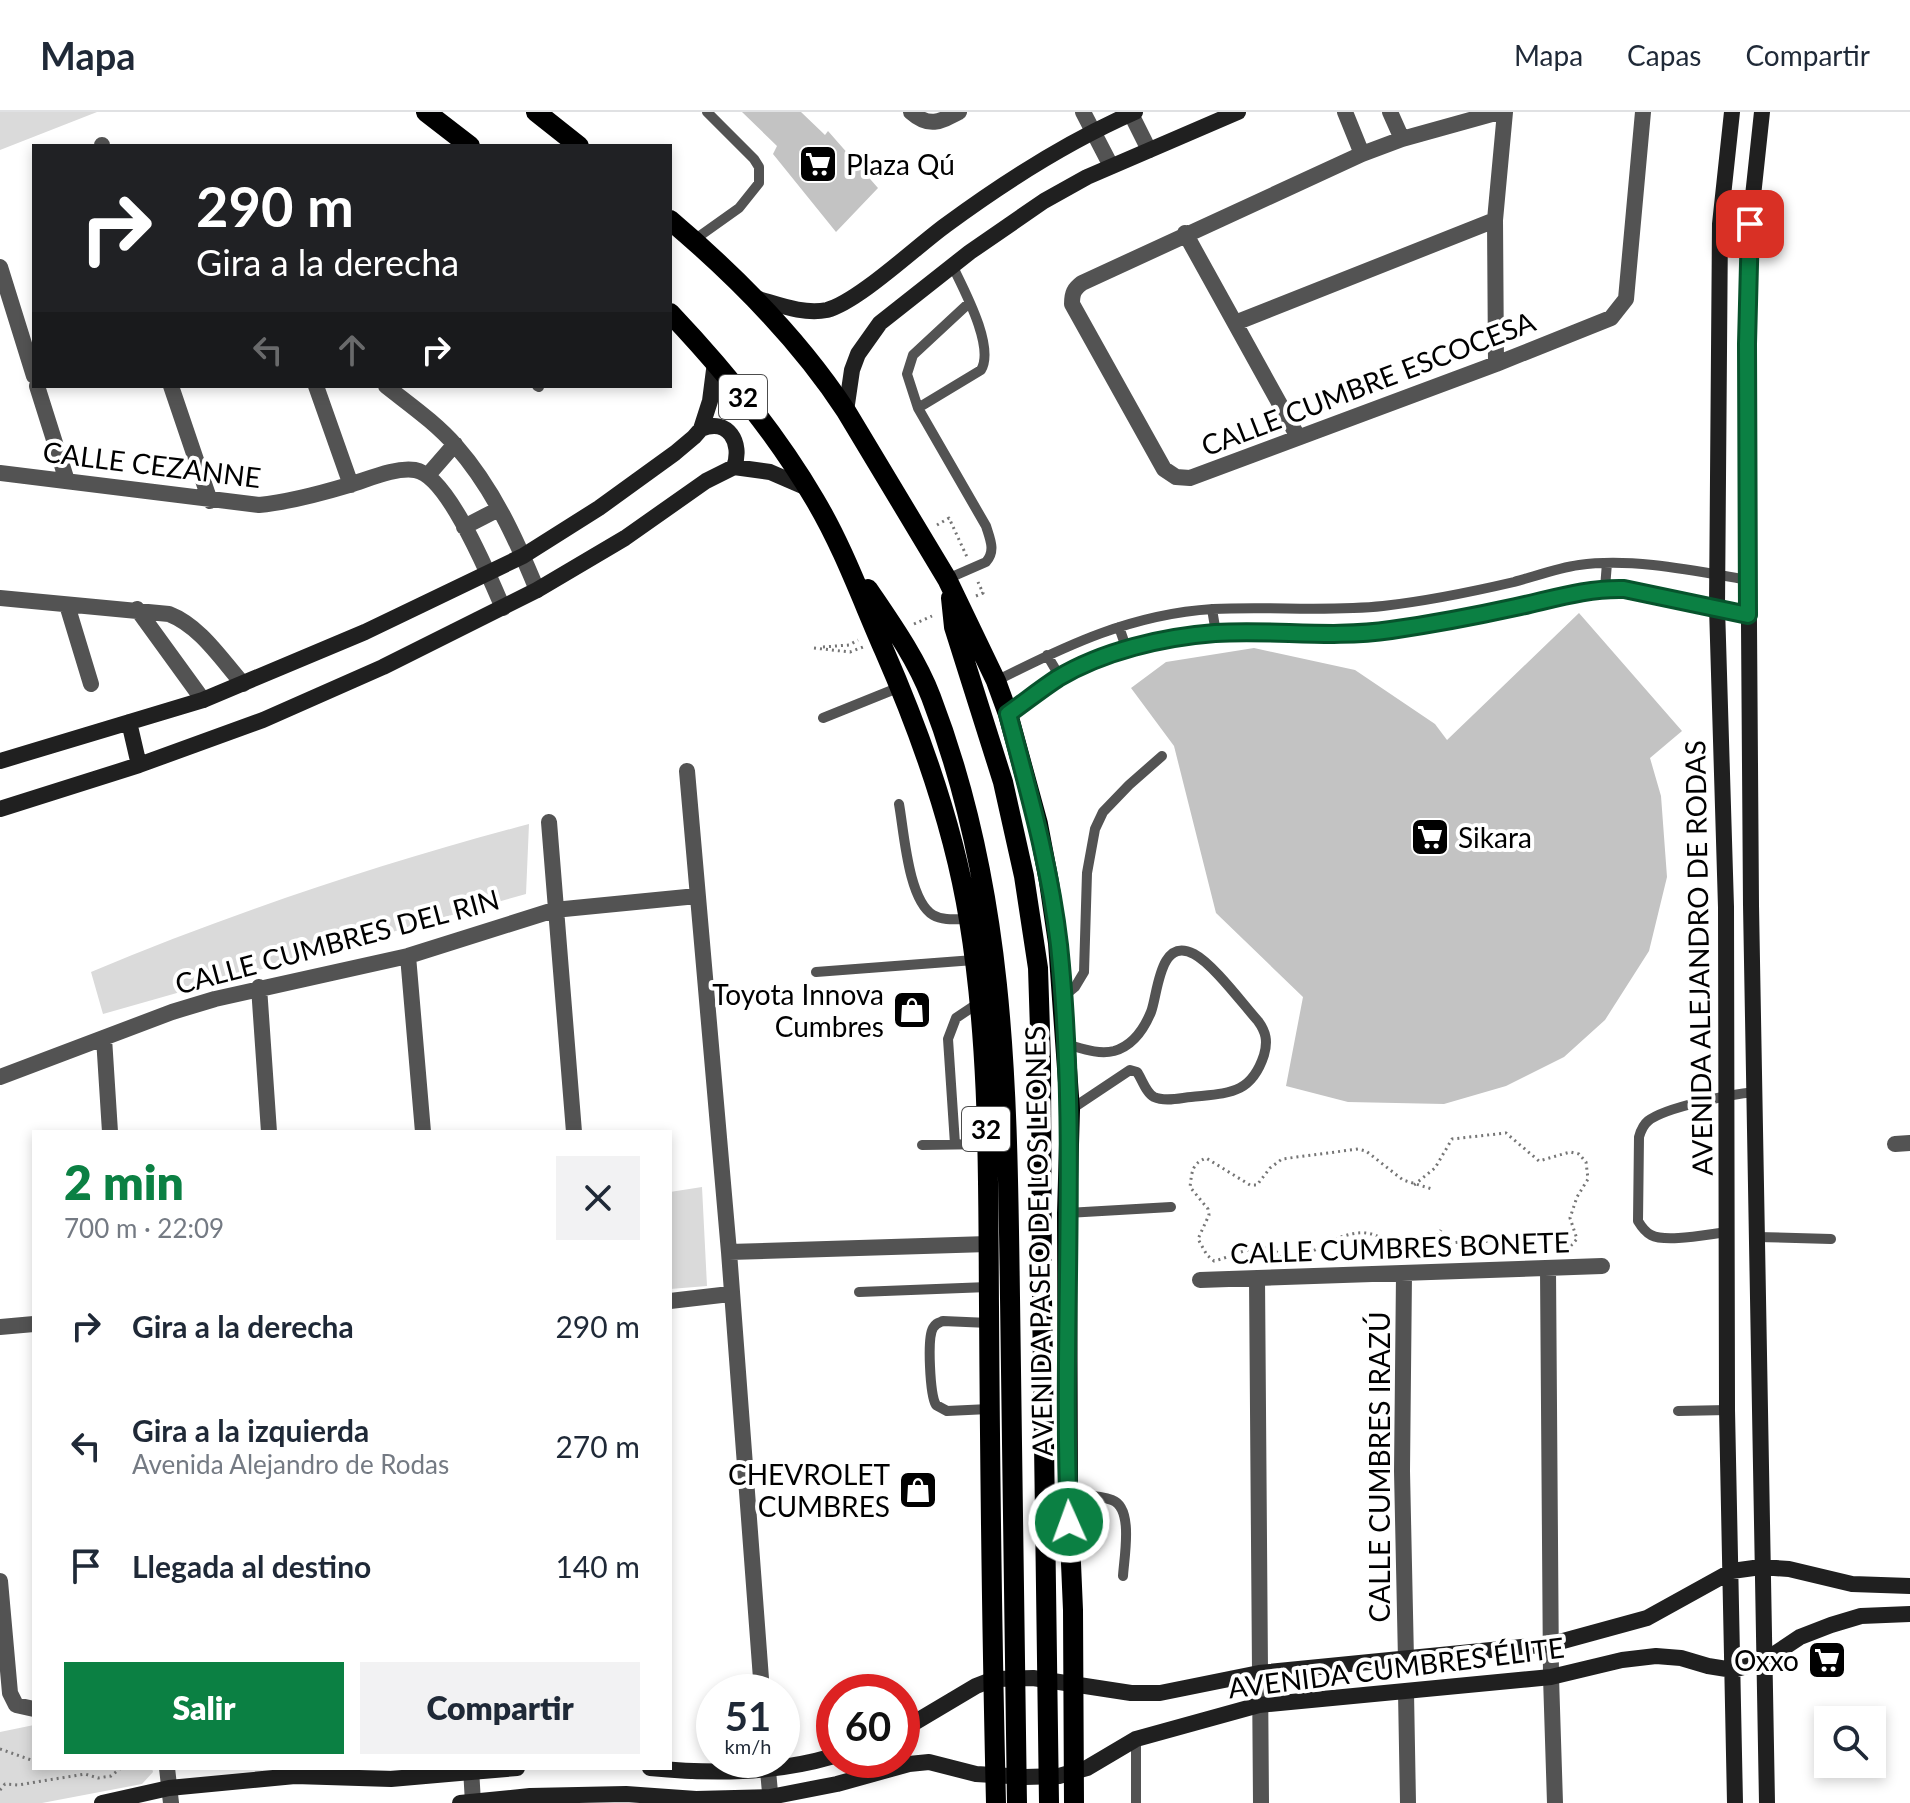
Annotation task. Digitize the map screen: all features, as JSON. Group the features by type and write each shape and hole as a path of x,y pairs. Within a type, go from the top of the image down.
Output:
{"main road":[{"path":"426,112 467,144"},
{"path":"536,112 576,144"},
{"name":"AVENIDA PASEO DE LOS LEONES","path":"672,222 755,298 829,385 846,411 948,583 996,681 1038,824 1058,943 1070,1110 1067,1213 1068,1493 1073,1610 1074,1803"},
{"name":"AVENIDA PASEO DE LOS LEONES","path":"672,315 715,362 768,429 807,488 839,545 870,638 900,687 933,773 969,919 980,1002 987,1144 996,1803"},
{"path":"839,545 902,633 930,695 962,793 982,878 997,966 1005,1064 1009,1183 1017,1803"},
{"path":"948,583 949,619 1003,782 1024,876 1038,968 1049,1803"},
{"path":"991,1597 997,1611 1005,1619 1019,1624 1056,1623 1073,1610"}],"street":[{"path":"911,112 927,123 940,122 959,112"},
{"path":"1083,112 1111,166"},
{"path":"846,411 852,370 858,354 880,323 995,234 1044,201 1111,166 1238,112"},
{"path":"1345,112 1362,154"},
{"path":"1390,112 1402,139"},
{"path":"1496,364 1495,220 1502,112"},
{"name":"CALLE CUMBRE ESCOCESA","path":"1502,112 1402,139 1362,154 1082,283 1072,294 1072,304 1164,469 1176,477 1190,478 1611,318 1626,299 1643,112"},
{"name":"AVENIDA ALEJANDRO DE RODAS","path":"1732,112 1720,224 1717,607 1728,1094 1727,1410 1735,1803"},
{"name":"AVENIDA ALEJANDRO DE RODAS","path":"1762,112 1750,224 1747,344 1761,1567 1767,1803"},
{"path":"755,298 802,311 827,310 860,293 961,215 1094,132 1132,113 1149,150"},
{"path":"1235,323 1495,220"},
{"path":"1185,233 1298,437"},
{"path":"0,267 32,370"},
{"path":"701,429 710,401 715,362"},
{"path":"38,388 67,481"},
{"path":"172,388 210,501"},
{"path":"317,388 351,485"},
{"path":"388,388 455,444 480,476 523,556 537,590"},
{"path":"0,761 203,700 488,575 523,556 637,481 701,429 719,426 733,437 738,454 734,467"},
{"path":"455,444 428,475 446,495 503,608"},
{"path":"0,809 139,765 276,714 383,667 537,590 625,538 706,481 734,467 770,472 807,488"},
{"name":"CALLE CEZANNE","path":"0,473 237,504 279,503 402,471 415,470 428,475"},
{"path":"464,527 499,509"},
{"path":"0,598 137,609 184,619 243,684"},
{"path":"67,605 91,684"},
{"path":"137,609 203,700"},
{"path":"129,722 139,765"},
{"path":"687,771 729,1252 761,1674"},
{"path":"549,822 574,1130"},
{"name":"CALLE CUMBRES DEL RIN","path":"0,1077 172,1012 259,987 408,956 554,910 697,896"},
{"path":"408,956 423,1130"},
{"path":"259,987 269,1130"},
{"path":"104,1038 110,1130"},
{"path":"729,1252 988,1244"},
{"name":"CALLE CUMBRES BONETE","path":"1200,1280 1602,1266"},
{"path":"1548,1270 1555,1803"},
{"name":"CALLE CUMBRES IRAZÚ","path":"1404,1274 1402,1471 1406,1660"},
{"path":"1257,1278 1261,1803"},
{"path":"672,1301 730,1294"},
{"path":"0,1327 32,1324"},
{"name":"AVENIDA CUMBRES ÉLITE","path":"920,1719 976,1686 994,1679 1033,1678 1131,1693 1160,1693 1259,1673 1552,1644 1647,1618 1732,1571 1761,1567 1789,1569 1852,1584 1910,1586"},
{"path":"0,1581 10,1693 16,1705 32,1709"},
{"name":"AVENIDA CUMBRES ÉLITE","path":"469,1803 530,1796 771,1800 909,1764 929,1762 976,1774 1036,1777 1075,1773 1136,1739 1259,1705 1551,1677 1622,1660 1656,1656 1681,1658 1733,1670 1764,1661 1800,1637 1831,1625 1861,1616 1910,1614"},
{"path":"1406,1692 1408,1803"},
{"path":"167,1770 170,1795"},
{"path":"102,1803 295,1776 391,1779 471,1770 469,1803"},
{"path":"670,1770 696,1773"},
{"path":"768,1778 771,1800"}],"lane":[{"path":"694,240 739,208 759,183 759,167 754,159 707,112"},
{"path":"918,408 981,370 986,362 984,343 953,267"},
{"path":"948,583 986,562 992,547 986,526 918,408 909,388 907,374 913,355 969,303"},
{"path":"1605,588 1607,563"},
{"path":"996,681 1102,631 1169,614 1212,609 1383,606 1499,585 1578,565 1607,563 1748,580"},
{"path":"1008,714 1060,677 1111,655 1173,639 1216,633 1336,634 1386,631 1489,612 1582,590 1605,588 1624,589 1748,615"},
{"path":"1212,609 1216,633"},
{"path":"1119,627 1127,650"},
{"path":"1047,655 1060,677"},
{"path":"823,718 900,687"},
{"path":"1063,997 1075,987 1084,972 1087,873 1095,829 1103,812 1162,756"},
{"path":"899,804 909,864 921,902 935,916 969,919"},
{"path":"1066,1044 1101,1052 1127,1046 1138,1036 1152,1011 1167,958 1184,951 1206,963 1264,1029 1267,1040 1254,1078 1230,1093 1165,1099 1154,1097 1137,1072 1130,1070 1070,1110"},
{"path":"816,972 974,960"},
{"path":"955,1144 948,1039 956,1018 980,1002"},
{"path":"1728,1232 1665,1238 1651,1236 1638,1221 1639,1137 1642,1128 1655,1116 1728,1094 1755,1092"},
{"path":"922,1145 987,1144"},
{"path":"1067,1213 1171,1207"},
{"path":"1757,1237 1831,1239"},
{"path":"859,1292 988,1287"},
{"path":"989,1323 943,1321 936,1324 931,1332 932,1393 936,1405 947,1411 989,1409"},
{"path":"1678,1411 1727,1410"},
{"path":"1068,1493 1112,1500 1119,1505 1126,1523 1123,1576"},
{"path":"1136,1739 1136,1803"}],"path":[{"path":"970,599 983,593"},
{"path":"902,633 949,619"},
{"path":"870,638 850,652 814,648 849,645 870,638"},
{"path":"1414,1185 1435,1168 1452,1139 1506,1133 1539,1161 1570,1152 1579,1154 1586,1162 1588,1179 1577,1197 1570,1218 1577,1239 1561,1254"},
{"path":"1432,1189 1403,1180 1366,1151 1358,1149 1282,1159 1270,1168 1257,1185 1243,1183 1206,1158 1197,1162 1192,1169 1190,1187 1208,1209 1209,1215 1198,1239 1214,1261 1243,1249 1268,1247 1294,1261 1353,1232 1364,1231 1382,1239 1404,1256 1431,1246 1461,1241 1490,1241 1534,1253"},
{"path":"1431,1246 1441,1230"},
{"path":"0,1749 32,1760"},
{"path":"0,1790 5,1784 18,1785 85,1774 98,1778 111,1776 118,1770"}],"shaded area":[{"path":"0,112 97,112 0,150"},
{"path":"529,824 526,894 103,1014 91,972 307,890"},
{"path":"702,1187 707,1286 672,1289 672,1192"},
{"path":"32,1725 32,1770 153,1772 142,1784 42,1803 0,1803 0,1732"}],"building":[{"name":"Plaza Qú","path":"742,112 801,112 825,135 828,131 878,188 836,232 773,154 777,146"},
{"name":"Sikara","path":"1579,613 1682,731 1650,758 1661,796 1667,877 1649,951 1605,1020 1564,1057 1506,1086 1444,1104 1348,1102 1286,1086 1303,997 1216,913 1174,746 1131,688 1166,662 1254,648 1355,670 1435,724 1447,740"}],"place":[{"name":"Plaza Qú","path":"818,164"},
{"name":"Sikara","path":"1430,837"},
{"name":"Toyota Innova Cumbres","path":"912,1010"},
{"name":"CHEVROLET CUMBRES","path":"918,1490"},
{"name":"Oxxo","path":"1827,1660"}],"route":[{"path":"1069,1522 1067,1213 1070,1110 1066,1044 1058,943 1049,882 1038,824 1008,714 1060,677 1111,655 1173,639 1216,633 1336,634 1386,631 1520,606 1582,590 1605,588 1624,589 1748,615 1750,224"}]}
